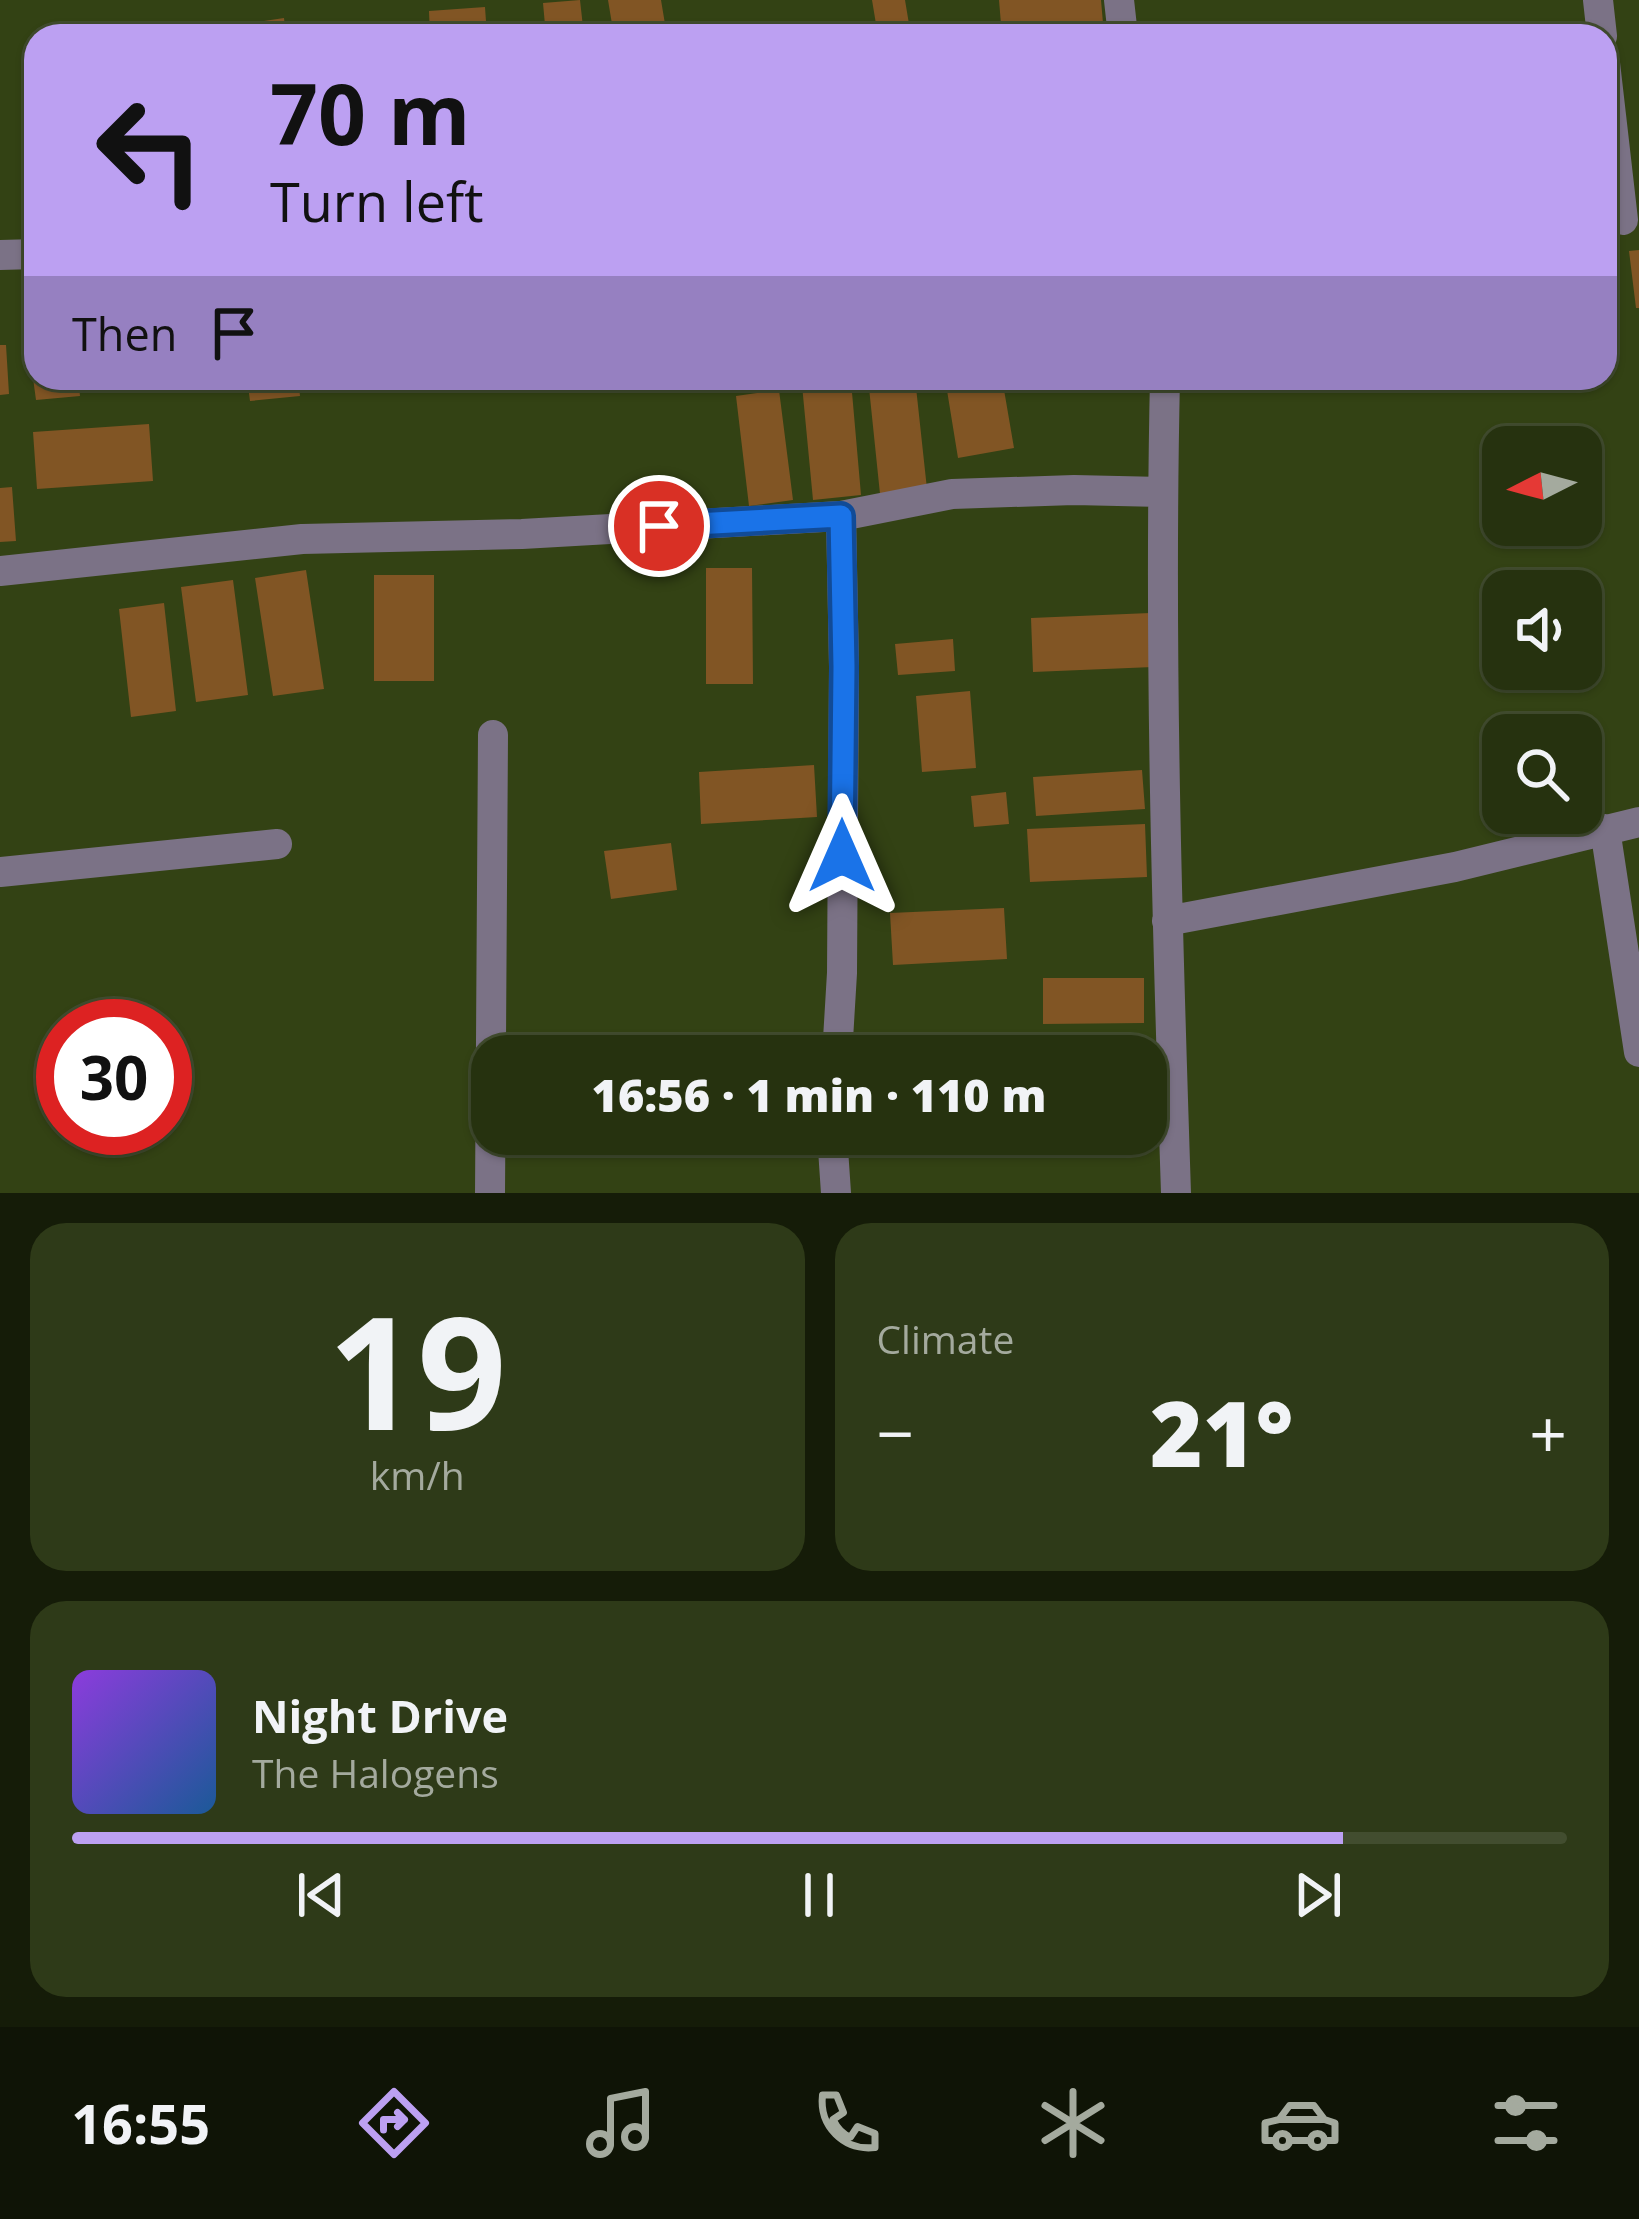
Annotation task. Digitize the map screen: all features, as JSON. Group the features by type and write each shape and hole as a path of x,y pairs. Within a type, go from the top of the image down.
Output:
{"street":[{"path":"1617,174 1622,220"},
{"path":"1165,390 1167,921 1176,1193"},
{"path":"0,571 302,539 522,534 841,516 952,494 1162,492"},
{"path":"838,1035 844,667 841,516"},
{"path":"490,1193 493,735"},
{"path":"1167,921 1455,867 1639,822"},
{"path":"1605,829 1639,1052"},
{"path":"0,872 277,844"},
{"path":"833,1155 836,1193"}],"building":[{"path":"580,0 583,24 545,24 543,3"},
{"path":"608,0 661,0 665,24 612,24"},
{"path":"872,0 905,0 909,24 876,24"},
{"path":"999,0 1101,0 1103,24 1001,24"},
{"path":"485,7 486,24 430,24 429,11"},
{"path":"284,18 285,24 243,24"},
{"path":"1639,250 1639,308 1636,308 1629,251"},
{"path":"0,345 6,345 9,394 0,395"},
{"path":"35,390 79,390 80,396 36,400"},
{"path":"249,390 299,390 300,396 250,401"},
{"path":"779,390 793,500 749,506 736,396"},
{"path":"802,390 852,390 861,495 813,500"},
{"path":"869,390 916,390 927,489 880,494"},
{"path":"947,390 1004,390 1014,448 958,458"},
{"path":"149,424 153,481 37,489 33,432"},
{"path":"12,487 16,541 0,542 0,488"},
{"path":"706,568 752,568 753,684 706,684"},
{"path":"306,570 324,689 273,696 255,578"},
{"path":"374,575 434,575 434,681 374,681"},
{"path":"233,580 248,695 196,702 181,587"},
{"path":"164,603 176,711 131,717 119,609"},
{"path":"1150,613 1153,667 1033,672 1031,618"},
{"path":"953,639 955,671 898,675 895,644"},
{"path":"970,691 976,768 922,772 916,696"},
{"path":"814,765 817,817 701,824 699,772"},
{"path":"1142,770 1145,809 1036,816 1033,777"},
{"path":"1006,792 1009,824 974,827 971,796"},
{"path":"1145,824 1147,877 1030,882 1027,829"},
{"path":"671,843 677,890 611,899 604,851"},
{"path":"1004,908 1007,959 893,965 890,913"},
{"path":"1043,978 1144,978 1144,1023 1043,1024"}],"route":[{"path":"659,526 841,516 842,856"}]}
